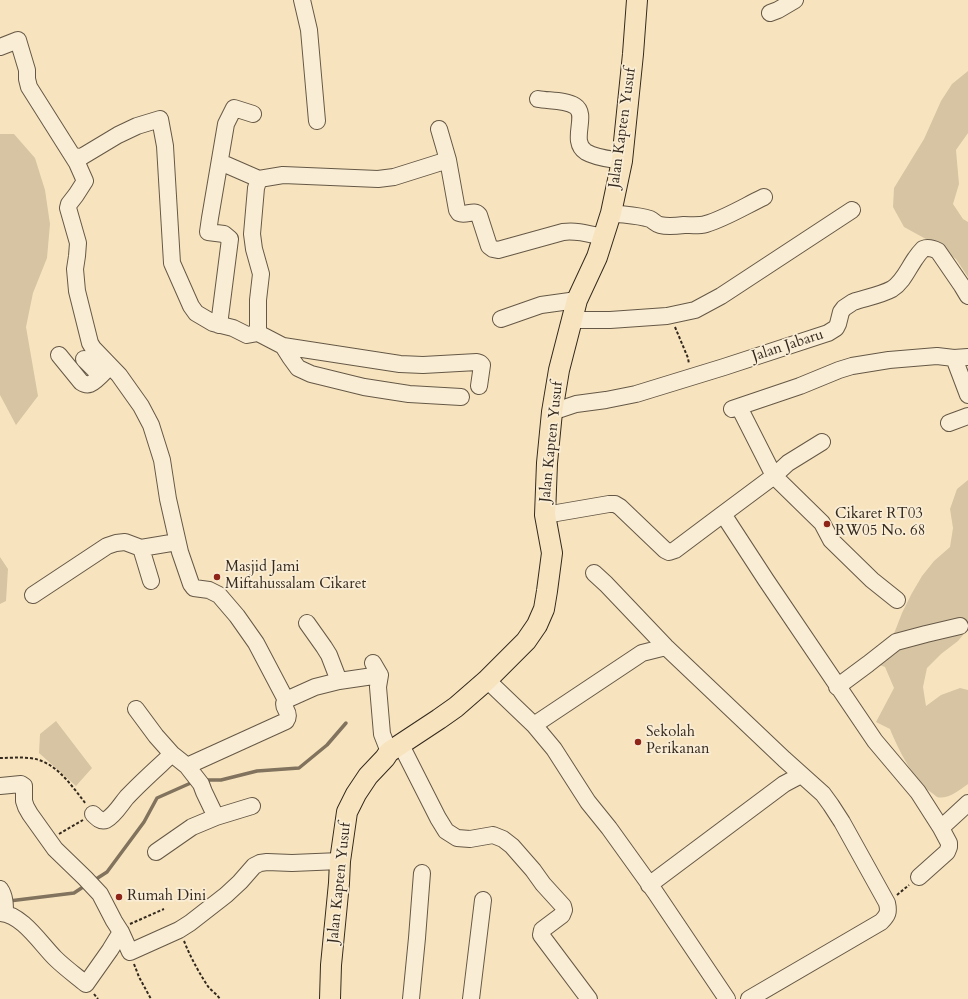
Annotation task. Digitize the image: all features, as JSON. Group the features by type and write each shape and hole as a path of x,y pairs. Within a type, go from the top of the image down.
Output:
{"main road":[{"name":"Jalan Kapten Yusuf","path":"330,999 331,965 340,861 347,812 356,794 368,776 395,748 456,707 487,680 526,641 537,625 544,609 552,553 545,515 547,463 552,412 559,370 577,300 597,257 610,213 622,162 637,0"}],"street":[{"path":"302,0 309,30 317,122"},
{"path":"770,13 795,0"},
{"path":"0,46 18,40 26,66 28,87 73,156 85,181 69,204 68,208 78,243 75,269 77,291 90,343 105,371"},
{"path":"538,99 569,103 576,107 580,114 578,141 581,148 599,158 622,162"},
{"path":"219,325 230,238 224,234 208,232 226,124 234,108 253,114"},
{"path":"73,156 83,156 118,134 160,119 165,146 172,263 187,299 196,313 219,325 233,328 247,335 258,333 283,346 400,364 423,365 480,363 482,365 479,386"},
{"path":"438,129 448,160 457,210 459,213 463,214 477,212 490,246 493,249 498,250 567,232 578,232 603,237"},
{"path":"220,162 259,179 283,175 387,179 448,160"},
{"path":"258,333 258,300 261,274 252,234 256,188 259,179"},
{"path":"610,213 649,219 653,220 659,225 677,226 705,224 764,197"},
{"path":"572,320 610,320 671,316 695,310 721,296 852,210"},
{"name":"Jalan Jabaru","path":"552,412 576,404 622,398 828,333 836,328 841,312 844,308 853,302 886,292 896,286 905,276 919,253 924,249 935,249 938,251 968,296"},
{"path":"501,319 541,305 577,300"},
{"path":"283,346 298,368 311,374 364,387 409,394 461,397"},
{"path":"59,355 81,382 85,384 90,384 105,371"},
{"path":"897,600 872,580 831,540 822,523 774,476 735,408 800,386 852,366 889,360 937,356 961,357 968,395"},
{"path":"84,359 105,371 119,375 141,406 151,425 162,460 177,542 191,584 194,588 209,590 219,595 237,616 256,643 286,700 284,703 288,714 286,721 194,774"},
{"path":"949,423 968,416"},
{"path":"545,515 615,504 665,550 670,552 774,476 788,463 822,442"},
{"path":"723,514 837,687 875,741 918,792 941,828 949,843 949,848 947,852 919,877"},
{"path":"33,595 107,546 124,542 141,548 177,542"},
{"path":"141,548 151,581"},
{"path":"594,573 666,647 801,775 817,788 831,805 842,822 887,903 888,910 886,916 881,922 749,999"},
{"path":"308,623 329,655 339,681"},
{"path":"837,687 896,642 960,626"},
{"path":"642,653 650,630"},
{"path":"534,724 642,653 666,647"},
{"path":"286,700 316,687 376,669 382,734 395,748 446,831 457,838 470,839 493,835 503,839 512,846 563,906 564,910 562,915 542,930 541,935 589,999"},
{"path":"487,680 534,724 554,749 588,802 609,828 727,999"},
{"path":"136,709 156,736 172,754 194,774 216,817"},
{"path":"93,814 102,821 110,817 128,796 172,754"},
{"path":"649,885 784,784 801,775"},
{"path":"0,786 21,784 24,786 26,807 55,849 100,894 120,930 130,952 179,930 201,916 240,882 254,866 260,863 340,861"},
{"path":"941,828 968,803"},
{"path":"156,852 192,827 216,817 252,806"},
{"path":"411,999 422,873"},
{"path":"471,999 483,900"},
{"path":"3,902 9,914 20,922 45,946 54,957 86,984 110,950 120,930"}],"path":[{"path":"671,316 688,358 692,377"},
{"path":"0,758 28,758 40,760 50,764 62,775 93,814 48,840"},
{"path":"887,903 919,877"},
{"path":"120,930 164,909"},
{"path":"179,930 193,962 207,985 220,999"},
{"path":"130,952 139,977 151,999"}],"shaded area":[{"path":"968,71 968,133 956,150 959,184 953,204 963,219 968,222 968,277 956,259 935,244 904,227 893,207 894,188 924,139 941,101 952,84"},
{"path":"0,134 14,134 35,158 45,190 50,224 47,258 33,293 26,327 38,396 16,425 0,395"},
{"path":"968,480 968,629 958,641 941,654 927,668 923,687 926,706 941,695 960,688 968,690 968,784 953,794 941,798 936,797 925,788 913,773 897,746 890,729 876,722 894,688 885,667 874,663 886,649 902,613 922,576 934,561 950,547 953,528 950,509 957,489"},
{"path":"0,557 8,569 6,601 0,604"},
{"path":"56,721 92,768 76,786 39,753 40,734"}],"waterway":[{"path":"203,780 221,780 257,771 299,768 327,745 346,723"},
{"path":"93,881 107,872 144,822 157,798 193,782"},
{"path":"9,901 74,893 86,885"}],"place":[{"name":"Cikaret RT03 RW05 No. 68","path":"827,524"},
{"name":"Masjid Jami Miftahussalam Cikaret","path":"217,577"},
{"name":"Sekolah Perikanan","path":"638,742"},
{"name":"Rumah Dini","path":"119,897"}]}
